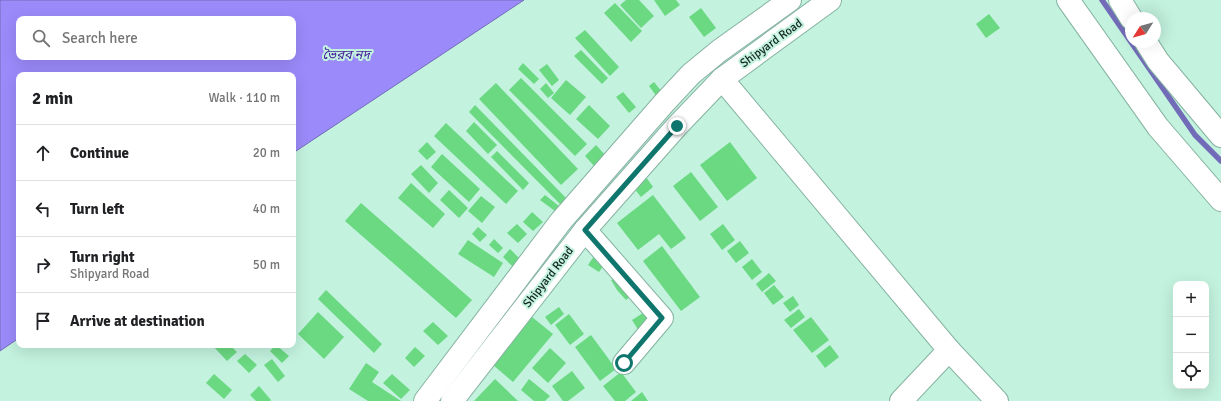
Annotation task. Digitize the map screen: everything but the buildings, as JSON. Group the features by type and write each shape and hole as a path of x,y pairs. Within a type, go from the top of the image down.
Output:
{"main road":[{"path":"425,401 561,221 664,103 691,74 719,51 790,0"},
{"name":"Shipyard Road","path":"452,401 585,230 677,126 722,79 830,0"},
{"path":"1068,0 1158,127 1221,200"},
{"path":"1120,0 1127,12"},
{"path":"1150,48 1158,61 1221,136"},
{"path":"722,79 949,350 997,401"},
{"path":"585,230 662,318 624,363"},
{"path":"901,401 949,350"}],"water":[{"name":"ভৈরব নদ","path":"0,0 524,0 296,151 296,72 16,72 16,340 0,351"}],"waterway":[{"path":"1102,0 1195,135 1221,161"}],"route":[{"path":"624,363 662,318 585,230 677,126"}]}
